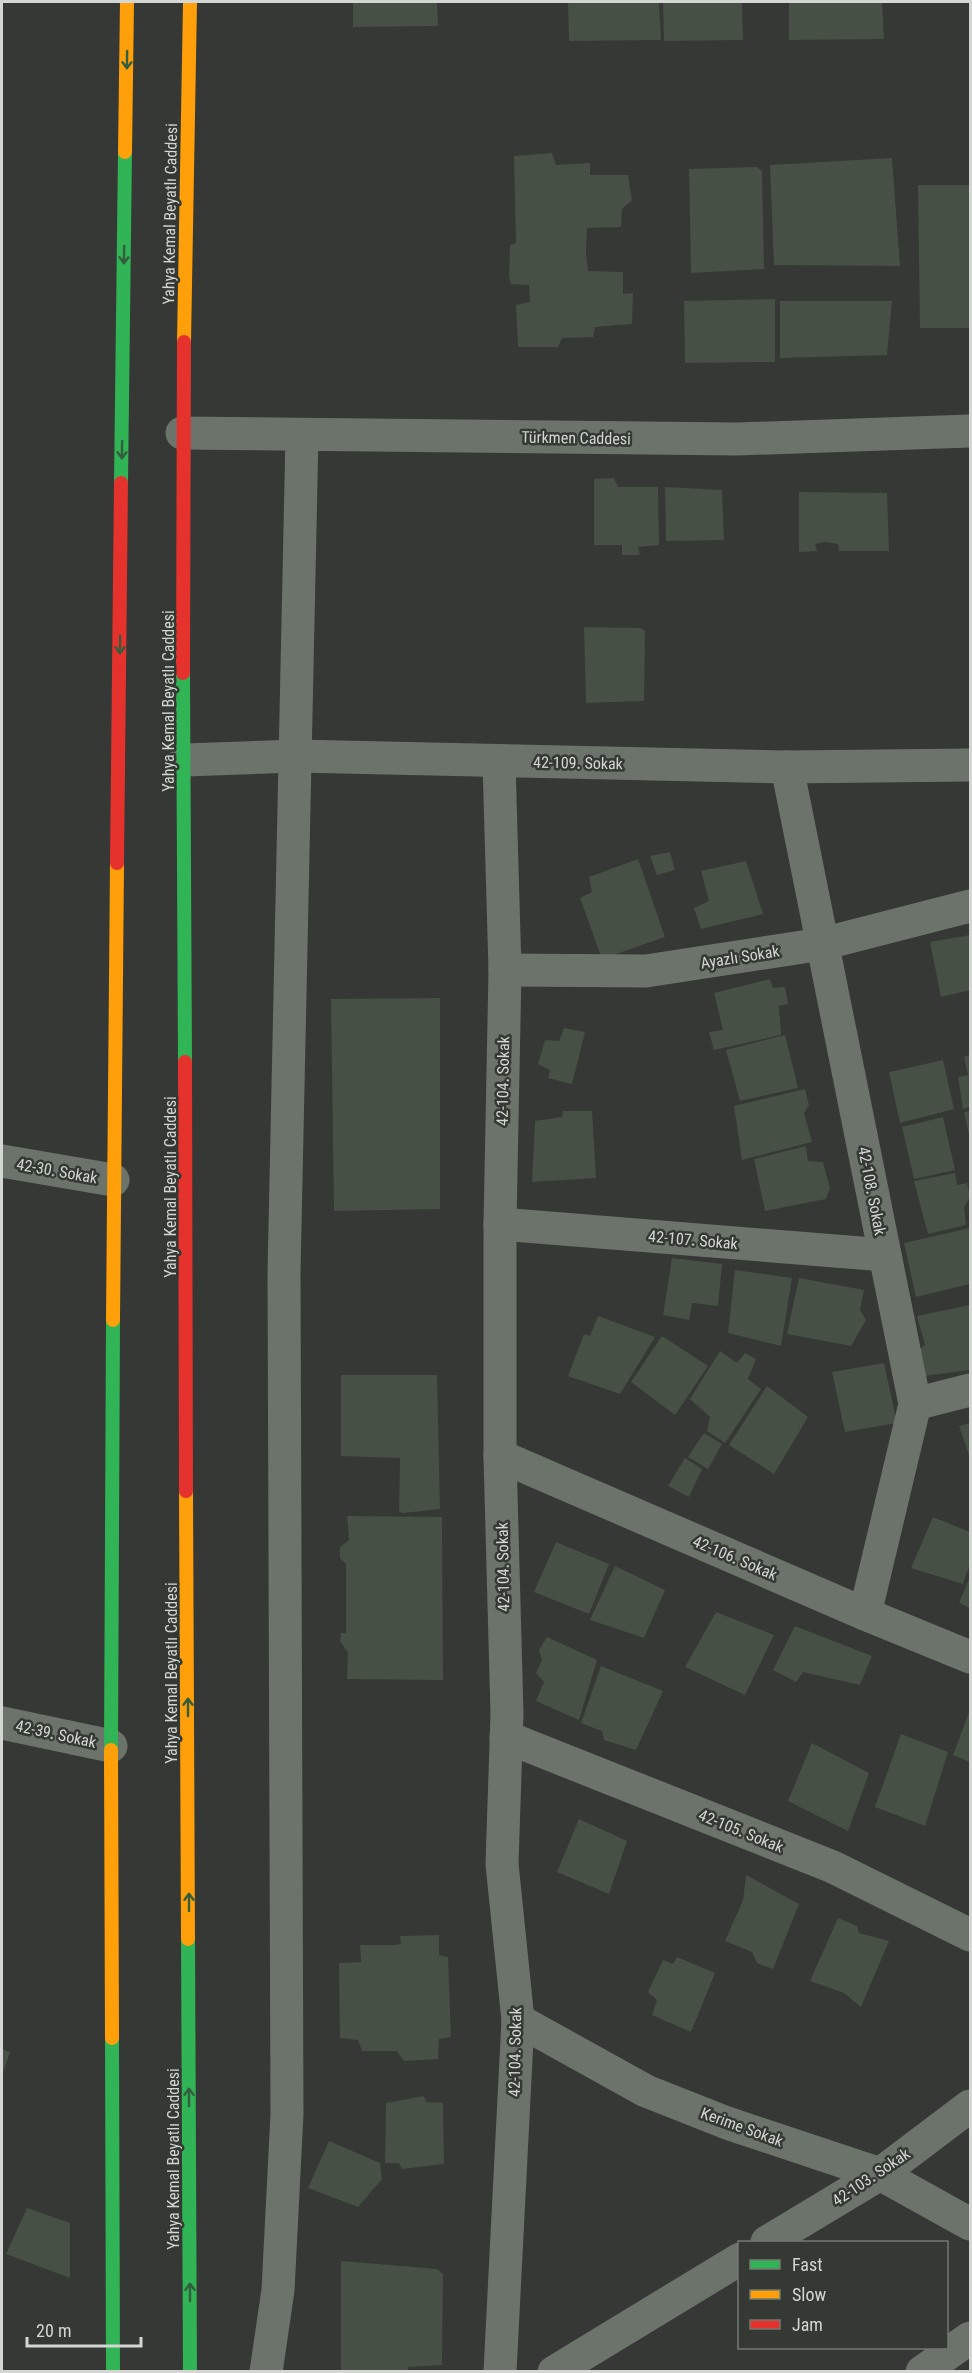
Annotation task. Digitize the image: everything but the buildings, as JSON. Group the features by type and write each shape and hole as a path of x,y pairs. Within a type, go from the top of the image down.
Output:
{"street":[{"path":"113,2372 111,1746 113,1180 127,2"},
{"name":"Yahya Kemal Beyatlı Caddesi","path":"190,2 182,433 190,2372"},
{"name":"Türkmen Caddesi","path":"182,433 737,439 970,431"},
{"path":"266,2372 278,2290 287,2114 284,1273 302,435"},
{"name":"42-109. Sokak","path":"185,760 296,756 787,767 970,765"},
{"name":"42-104. Sokak","path":"499,762 505,970 500,1224 500,1456 506,1737 502,1864 518,2020 500,2372"},
{"name":"42-108. Sokak","path":"787,767 915,1404 865,1614"},
{"name":"Ayazlı Sokak","path":"505,970 646,971 822,944 970,906"},
{"name":"42-30. Sokak","path":"2,1161 113,1180"},
{"name":"42-107. Sokak","path":"500,1224 885,1255"},
{"path":"915,1404 970,1390"},
{"name":"42-106. Sokak","path":"500,1456 970,1657"},
{"name":"42-39. Sokak","path":"2,1723 111,1746"},
{"name":"42-105. Sokak","path":"506,1737 833,1867 970,1935"},
{"name":"Kerime Sokak","path":"518,2020 646,2091 727,2123 880,2174 970,2224"},
{"name":"42-103. Sokak","path":"769,2241 880,2174 970,2106"},
{"path":"554,2372 738,2260"},
{"path":"922,2372 970,2338"}],"traffic: fast":[{"path":"121,483 125,152"},
{"path":"183,673 185,1062"},
{"path":"111,1750 113,1320"},
{"path":"188,1939 190,2372"},
{"path":"112,2038 113,2372"}],"traffic: slow":[{"path":"125,152 127,2"},
{"path":"184,342 190,2"},
{"path":"113,1320 117,863"},
{"path":"186,1491 188,1939"},
{"path":"111,1750 112,2038"}],"traffic: jam":[{"path":"183,673 184,342"},
{"path":"117,863 121,483"},
{"path":"185,1062 186,1491"}]}
